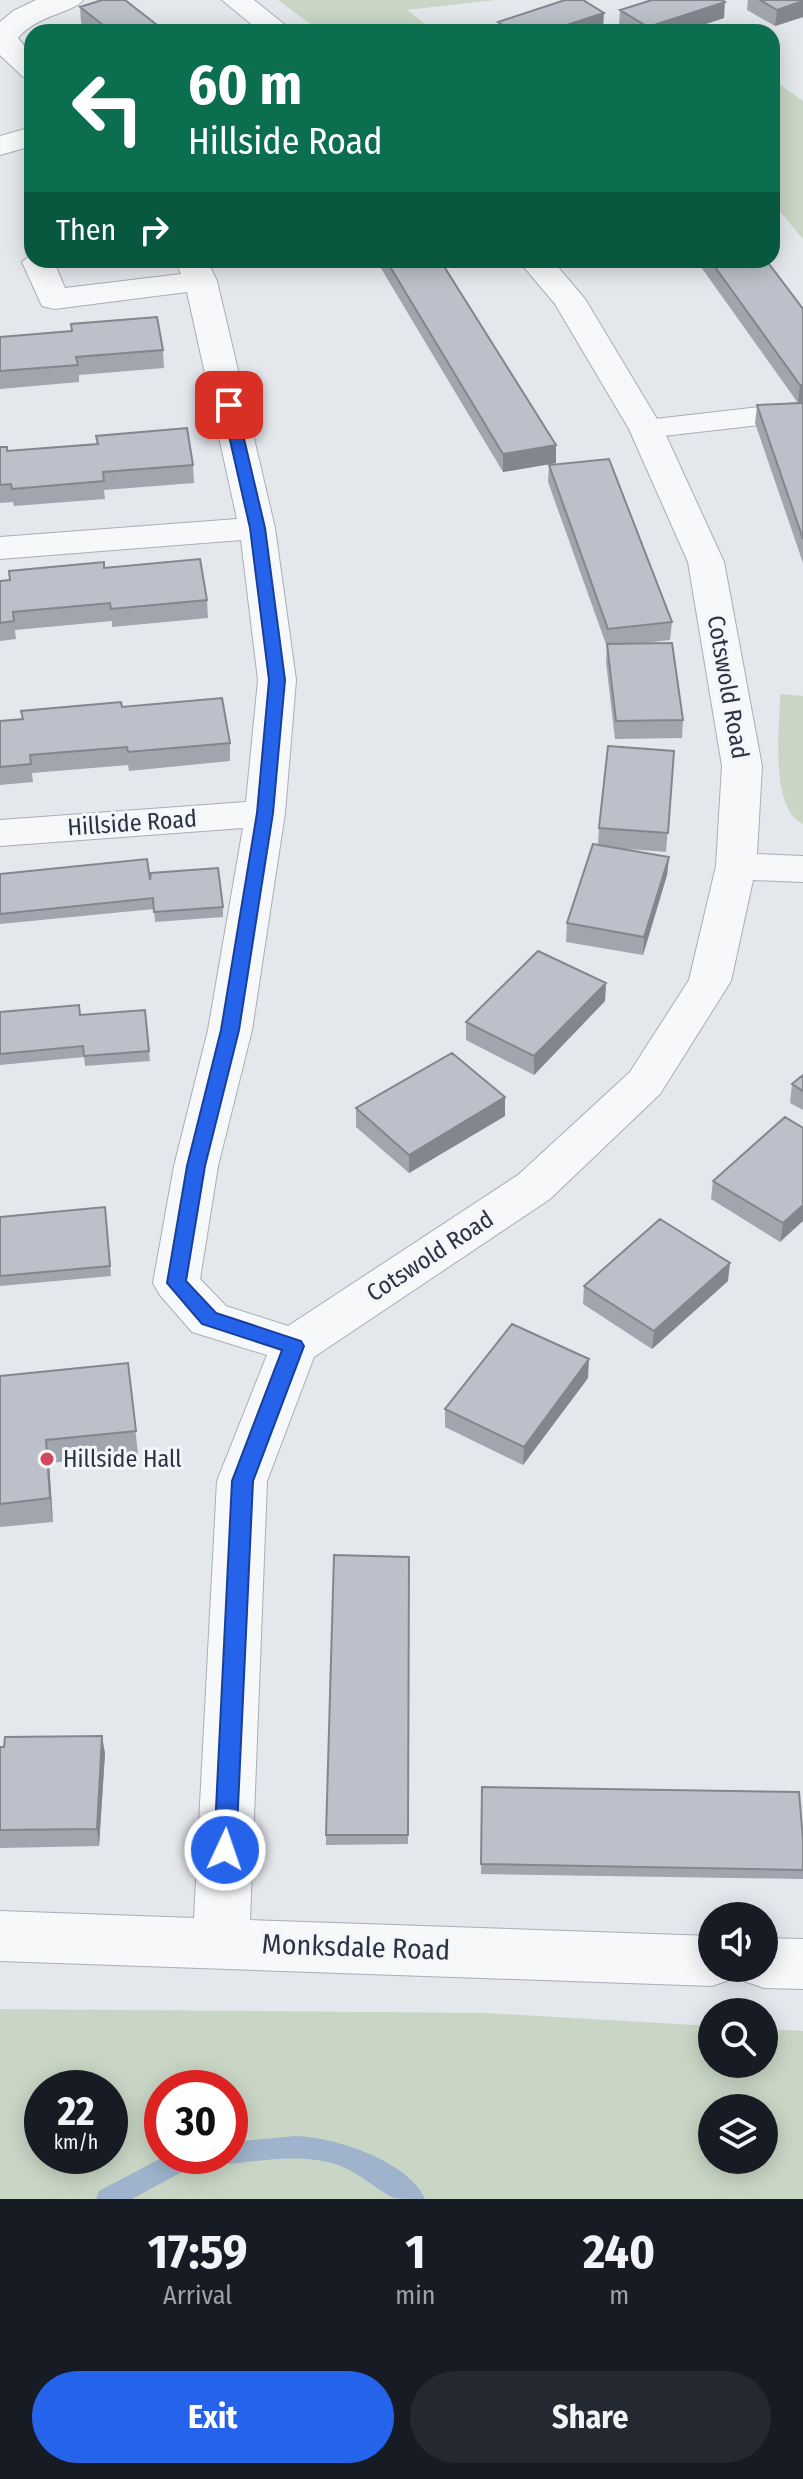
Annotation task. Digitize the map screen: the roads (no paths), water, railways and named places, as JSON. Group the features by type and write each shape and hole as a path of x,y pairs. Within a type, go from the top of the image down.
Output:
{"street":[{"path":"24,63 3,38 6,24 30,12 69,0"},
{"path":"236,0 269,24"},
{"path":"0,146 24,138"},
{"path":"41,268 54,299 196,271 257,528 277,680 265,813 230,1030 196,1166 176,1283 209,1319 294,1346 242,1481 221,1942"},
{"name":"Cotswold Road","path":"294,1346 534,1187 645,1083 710,981 736,866 742,766 706,562 646,429 569,299 541,268"},
{"path":"0,548 257,528"},
{"name":"Hillside Road","path":"0,833 265,813"},
{"path":"736,866 803,869"},
{"name":"Monksdale Road","path":"0,1936 698,1960"},
{"path":"778,1963 803,1964"}],"lane":[{"path":"646,429 803,411"}],"waterway":[{"path":"248,2151 296,2148 331,2151 375,2170 413,2199"},
{"path":"108,2199 155,2174"}],"place":[{"name":"Hillside Hall","path":"47,1459"}]}
